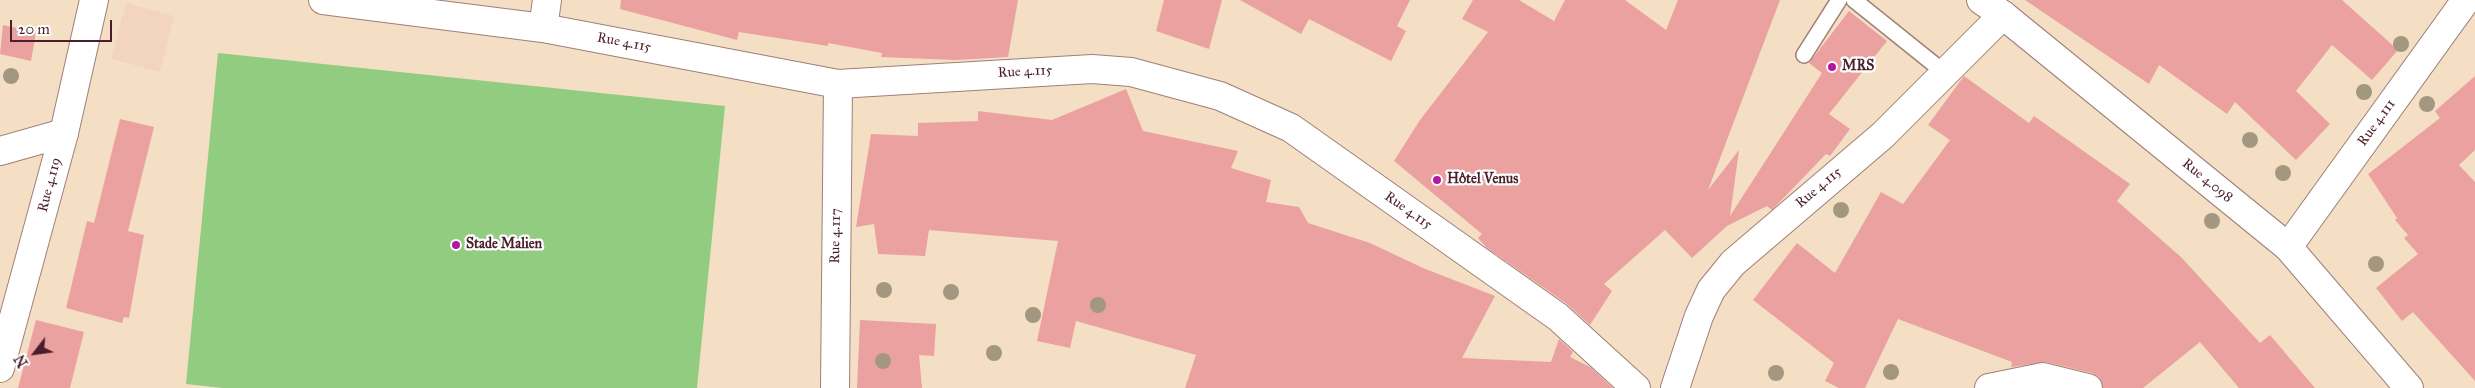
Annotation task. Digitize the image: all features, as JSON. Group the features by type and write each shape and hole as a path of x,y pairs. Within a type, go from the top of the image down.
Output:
{"street":[{"name":"Rue 4.119","path":"0,368 64,133 94,0"},
{"name":"Rue 4.115","path":"323,0 543,28 838,84 1092,69 1131,72 1220,96 1291,128 1558,317 1636,388"},
{"path":"543,28 547,0"},
{"name":"Rue 4.111","path":"2288,247 2466,0"},
{"name":"Rue 4.115","path":"1675,388 1698,316 1711,290 1733,263 1883,135 1945,73 1992,8"},
{"name":"Rue 4.098","path":"1992,8 2288,247 2409,388"},
{"name":"Rue 4.117","path":"834,388 838,84"},
{"path":"0,151 64,133"},
{"path":"1989,388 2043,377 2088,388"}],"lane":[{"path":"1804,55 1839,0"},
{"path":"1854,0 1945,73"}],"shaded area":[{"path":"126,3 174,16 160,72 111,59"}],"green space":[{"name":"Stade Malien","path":"218,53 725,106 697,388 223,388 186,384"}],"building":[{"path":"621,0 1018,0 1008,57 956,60 881,57 882,53 828,43 828,46 739,32 737,40 620,9"},
{"path":"1164,0 1222,0 1209,49 1156,31"},
{"path":"1240,0 1410,0 1397,26 1406,31 1391,61 1309,19 1301,34"},
{"path":"1473,0 1519,0 1554,21 1565,0 1625,0 1666,30 1678,0 1780,0 1708,190 1739,150 1730,216 1822,73 1809,63 1849,11 1887,41 1829,114 1850,129 1830,156 1826,154 1772,210 1767,206 1727,226 1692,258 1665,230 1604,284 1612,291 1590,325 1567,304 1487,248 1478,238 1482,234 1394,161 1420,120 1488,32 1462,19"},
{"path":"2025,0 2342,0 2398,50 2372,80 2332,45 2296,91 2330,124 2296,160 2235,102 2227,114 2159,65 2149,84"},
{"path":"3,25 36,32 31,61 0,54"},
{"path":"1964,76 2029,123 2034,116 2130,184 2117,201 2181,257 2260,343 2270,335 2315,388 2239,388 2200,342 2143,388 2103,388 2099,377 2092,373 2046,362 2011,367 2012,362 1898,319 1865,388 1839,388 1825,381 1834,363 1753,300 1797,243 1835,273 1881,192 1903,204 1950,140 1928,125"},
{"path":"2475,76 2475,150 2459,165 2475,182 2475,381 2413,312 2402,321 2376,288 2418,254 2404,238 2408,235 2395,220 2397,218 2368,174 2440,118 2435,111"},
{"path":"1126,89 1143,131 1238,151 1231,168 1271,180 1266,202 1299,207 1308,223 1370,243 1423,268 1495,296 1462,358 1551,362 1559,339 1573,352 1570,357 1590,367 1613,388 1185,388 1196,355 1076,321 1070,348 1037,341 1058,241 929,230 925,256 878,254 874,224 856,227 871,134 918,136 918,123 978,121 978,111 1052,120"},
{"path":"120,119 154,127 128,231 144,235 129,318 124,317 122,323 66,308 87,221 94,223"},
{"path":"36,320 84,332 70,388 18,388"},
{"path":"860,320 936,324 934,356 919,355 922,388 857,388"}],"place":[{"name":"MRS","path":"1832,67"},
{"name":"Hôtel Venus","path":"1437,180"},
{"name":"Stade Malien","path":"456,245"}]}
